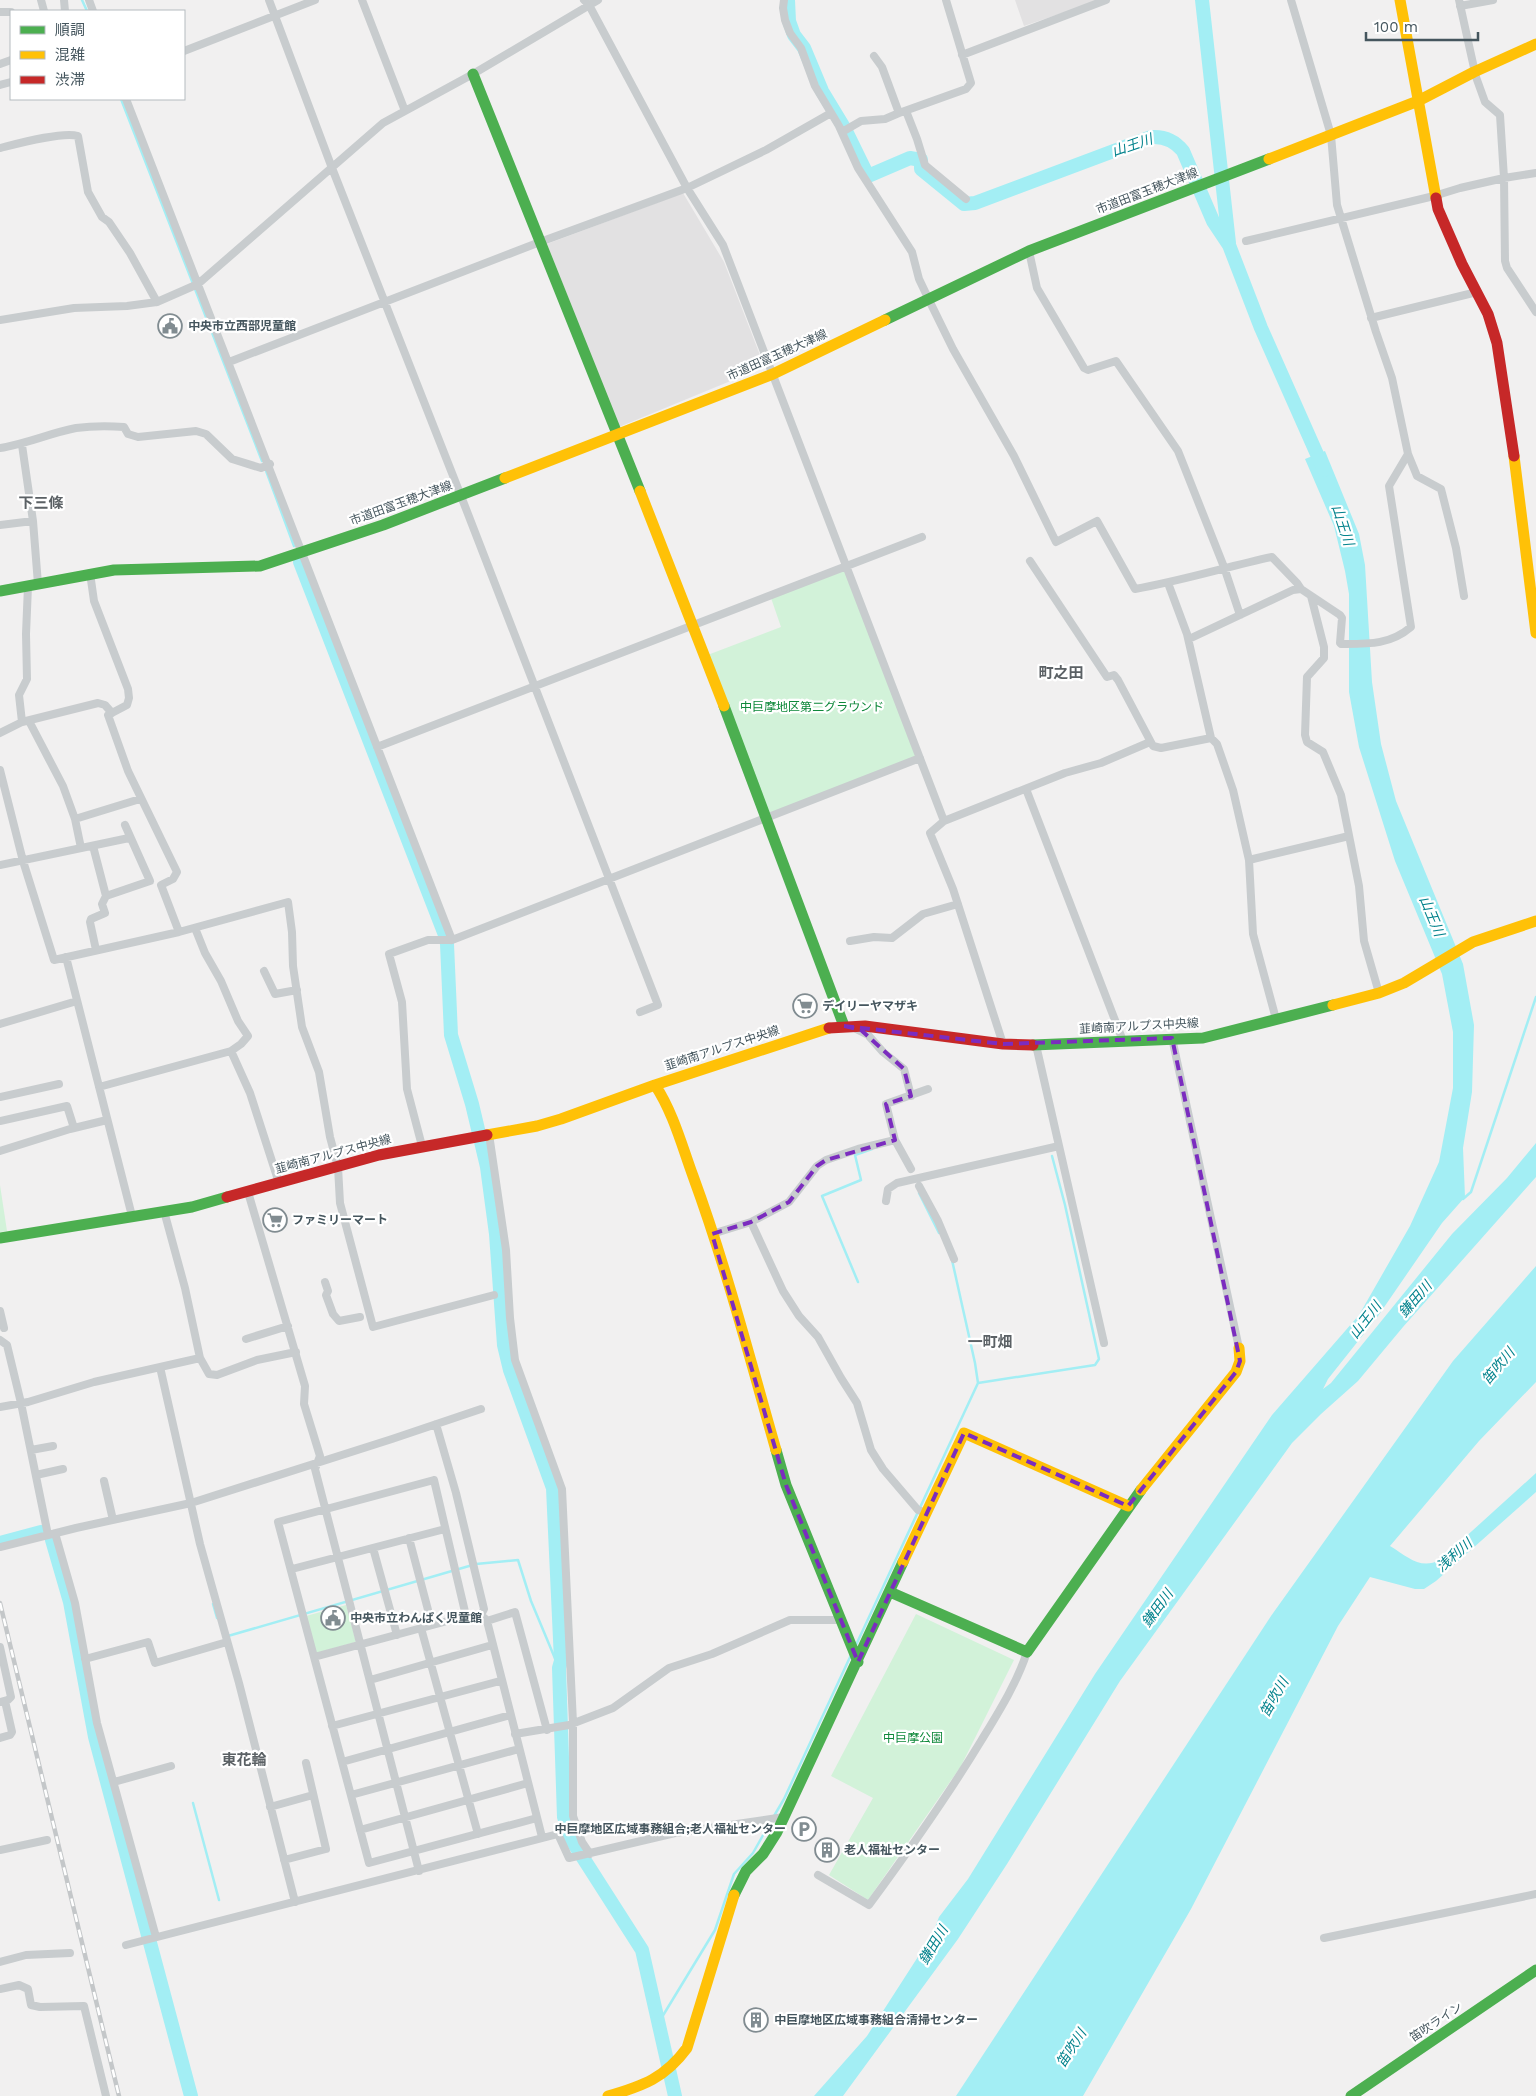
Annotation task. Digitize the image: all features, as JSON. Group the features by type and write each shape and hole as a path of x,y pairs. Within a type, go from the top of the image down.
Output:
{"main road":[{"path":"1400,0 1434,196 1447,232 1493,327 1504,382 1520,494 1536,633"},
{"name":"市道田富玉穂大津線","path":"0,591 90,573 133,568 260,566 461,496 773,374 1029,252 1418,101 1474,72 1536,44"},
{"path":"473,74 694,625 844,1026"},
{"name":"韮崎南アルプス中央線","path":"0,1238 192,1207 379,1155 561,1119 655,1085 817,1031 844,1026 865,1026 1003,1044 1036,1045 1203,1038 1379,993 1404,983 1473,942 1536,921"},
{"path":"655,1085 663,1097 681,1142 712,1234 786,1485 858,1662"},
{"path":"890,1592 1027,1652 1128,1506 1236,1372 1240,1361 1239,1348"},
{"path":"608,2096 640,2088 665,2073 676,2064 687,2048 724,1923 738,1884 746,1871 763,1854 784,1816 964,1433 1128,1506"},
{"name":"笛吹ライン","path":"1351,2096 1536,1970"}],"street":[{"path":"269,0 332,168 658,1005 640,1012"},
{"path":"185,51 315,0"},
{"path":"362,0 405,111"},
{"path":"0,320 74,308 127,306 157,302 194,285 383,123 473,74 587,3 598,0"},
{"path":"784,0 782,8 790,33 801,48 815,86 842,132 858,168 912,252 919,279 929,300 1014,456 1056,542 1097,521 1135,589 1168,583 1272,557 1301,589 1342,618 1341,644 1374,643 1400,637 1411,627 1389,486 1408,454"},
{"path":"842,132 861,121 885,119 966,89 971,83 946,0"},
{"path":"962,55 1106,0"},
{"path":"1291,0 1331,135 1337,205 1392,378 1408,454 1417,476 1441,489 1456,548 1464,596"},
{"path":"1493,0 1459,3 1474,72 1485,102 1500,115 1504,178 1505,261 1507,268 1536,312"},
{"path":"587,3 687,188 722,245 944,821"},
{"path":"874,56 882,67 902,112 917,139 925,165 966,199"},
{"path":"126,100 194,285 229,362 266,466 303,552 448,939"},
{"path":"229,362 540,242 687,188 766,150 831,113"},
{"path":"0,148 61,135 72,134 78,136 88,192 102,217 109,222 130,253 157,302"},
{"path":"1246,241 1434,196 1460,188 1536,173"},
{"path":"1029,252 1037,288 1084,368 1088,370 1116,361 1168,436 1185,466 1240,615"},
{"path":"1372,318 1477,292"},
{"path":"0,448 22,444 30,440 75,429 96,426 124,427 128,434 138,437 196,431 206,434 232,460 266,466"},
{"path":"22,444 34,521 33,585 26,634 27,679 19,695 26,722 63,786 75,818 81,848"},
{"path":"0,525 34,521"},
{"path":"377,747 922,537"},
{"path":"1030,561 1107,678 1114,675 1118,680 1153,746 1161,748 1178,743 1211,738"},
{"path":"90,573 94,601 128,689 129,698 126,705 108,715 140,799 177,872 172,879 161,885 179,932"},
{"path":"1168,583 1189,640 1211,738 1217,744 1233,790 1249,860 1253,934 1276,1019"},
{"path":"1189,640 1293,590 1301,589"},
{"path":"1310,596 1324,658 1307,677 1305,735 1307,742 1323,752 1341,795 1360,886 1364,941 1379,993"},
{"path":"0,733 26,722 98,703 105,705 112,713"},
{"path":"1003,1044 958,904 930,833 944,821 1065,773 1100,763 1150,742"},
{"path":"422,1146 406,1089 402,1002 389,954 428,940 448,939 920,758"},
{"path":"0,770 23,861 54,960 179,932 288,902 296,990 302,1027 319,1072 330,1137 338,1166 340,1203 373,1327 494,1295"},
{"path":"1026,789 1123,1041"},
{"path":"75,818 140,799"},
{"path":"106,896 150,881 129,838 125,825"},
{"path":"1249,860 1349,836"},
{"path":"0,865 129,838"},
{"path":"93,846 106,896 102,904 105,914 91,919 90,922 96,950"},
{"path":"850,942 874,937 892,938 923,914 958,904"},
{"path":"99,1087 231,1051 248,1036 238,1021 195,928"},
{"path":"66,957 132,1216"},
{"path":"264,971 275,994 296,990"},
{"path":"0,1024 77,1001"},
{"path":"844,1026 861,1030 883,1052 904,1069 911,1096"},
{"path":"1172,1038 1239,1348"},
{"path":"1036,1045 1104,1343"},
{"path":"231,1051 250,1093 279,1183"},
{"path":"0,1098 59,1084"},
{"path":"911,1169 895,1140 886,1104 928,1089"},
{"path":"0,1121 67,1106 74,1128"},
{"path":"0,1151 107,1120"},
{"path":"482,1135 506,1250 510,1318 515,1360 562,1489 573,1816 588,1854"},
{"path":"712,1234 751,1222 789,1202 817,1166 826,1160 858,1149 895,1140"},
{"path":"886,1201 888,1189 897,1183 1059,1146"},
{"path":"919,1186 938,1221 954,1259"},
{"path":"248,1192 305,1386 304,1404 320,1456 315,1469 419,1871"},
{"path":"164,1211 185,1288 200,1358 209,1374 217,1375 257,1360 296,1352"},
{"path":"751,1222 783,1291 799,1316 818,1337 857,1403 865,1435 879,1463 918,1510 927,1513"},
{"path":"325,1282 328,1291 326,1295 332,1314 339,1321 360,1317"},
{"path":"0,1311 4,1328"},
{"path":"246,1339 288,1326"},
{"path":"0,1340 7,1345 51,1534 75,1603 97,1723 155,1938"},
{"path":"0,1407 21,1403 94,1382 200,1358"},
{"path":"160,1368 190,1503 295,1902"},
{"path":"0,1547 190,1503 481,1409"},
{"path":"436,1424 456,1493 484,1609 484,1618 542,1837"},
{"path":"31,1450 53,1446"},
{"path":"36,1475 63,1469"},
{"path":"104,1480 113,1520"},
{"path":"466,1616 434,1480 278,1522 369,1863 537,1818"},
{"path":"292,1570 445,1529"},
{"path":"409,1538 432,1625"},
{"path":"373,1548 397,1635"},
{"path":"314,1657 466,1616 484,1618 515,1612 547,1730"},
{"path":"515,1734 557,1728 613,1708 669,1668 712,1654 790,1620 840,1620"},
{"path":"421,1628 478,1834"},
{"path":"86,1658 148,1642 155,1663 227,1640"},
{"path":"370,1680 492,1646"},
{"path":"0,1647 2,1664 11,1697 2,1702 12,1732 10,1735 0,1738"},
{"path":"818,1875 869,1905 964,1768 995,1718 1023,1664 1027,1652"},
{"path":"332,1726 500,1681"},
{"path":"342,1762 510,1715"},
{"path":"351,1795 519,1750"},
{"path":"284,1860 326,1849 306,1763"},
{"path":"114,1782 171,1766"},
{"path":"360,1830 528,1784"},
{"path":"270,1807 314,1795"},
{"path":"126,1946 419,1871 542,1837 558,1834 569,1858 675,1832 784,1816"},
{"path":"0,1850 47,1840"},
{"path":"1324,1938 1536,1894"},
{"path":"0,1962 26,1955 70,1954"},
{"path":"0,1989 19,1984 28,1989 31,2005 40,2007 84,2006 106,2096"}],"highlighted area":[{"path":"844,1026 1003,1044 1172,1038 1240,1361 1236,1372 1128,1506 964,1433 858,1662 786,1485 712,1234 751,1222 789,1202 817,1166 826,1160 895,1140 886,1104 911,1096 904,1069 861,1030"}],"shaded area":[{"path":"1015,0 1100,0 1024,26"},
{"path":"683,193 724,262 763,363 762,368 619,427 547,244"}],"green space":[{"name":"中巨摩地区第二グラウンド","path":"846,565 920,758 765,818 705,656 781,627 770,595"},
{"path":"0,1185 7,1231 0,1232"},
{"path":"346,1605 356,1642 316,1653 306,1616"},
{"name":"中巨摩公園","path":"916,1614 1014,1660 961,1766 868,1900 829,1875 873,1798 831,1776"}],"water":[{"name":"鎌田川","path":"1325,451 1359,534 1365,565 1372,682 1381,744 1396,801 1463,964 1474,1025 1472,1092 1463,1148 1465,1197 1442,1223 1378,1316 1328,1379 1323,1389 1331,1383 1452,1234 1507,1178 1536,1143 1536,1177 1403,1327 1358,1381 1292,1443 1120,1681 1007,1864 958,1939 843,2096 814,2096 867,2036 932,1935 939,1917 968,1879 1095,1674 1272,1415 1359,1315 1410,1226 1439,1162 1453,1088 1453,1032 1442,974 1395,861 1359,747 1349,692 1349,594 1345,571 1334,526 1305,459"},
{"path":"1536,1266 1536,1382 1479,1441 1390,1546 1414,1561 1426,1564 1433,1563 1440,1560 1536,1473 1536,1492 1436,1581 1424,1589 1415,1589 1370,1577 1338,1626 1191,1909 1083,2096 956,2096 1271,1616 1453,1361"}],"waterway":[{"path":"82,0 87,10"},
{"name":"山王川","path":"788,0 789,21 794,35 804,48 822,91 845,129 868,176 910,158 921,160 921,169 964,204 975,203 1151,137 1165,138 1177,144 1183,151 1213,221 1229,245 1261,328 1324,470"},
{"path":"1202,0 1229,243"},
{"path":"121,100 262,461"},
{"path":"265,468 294,546"},
{"path":"300,562 445,935 451,1035 472,1104 487,1167 496,1234 504,1345 510,1370 553,1488 561,1661 559,1668 564,1817 571,1839 642,1950 675,2096"},
{"path":"1463,1199 1471,1192 1536,997"},
{"path":"858,1282 822,1196 861,1180 855,1155 872,1149"},
{"path":"978,1383 1095,1365 1099,1359 1065,1205 1052,1156"},
{"path":"919,1193 939,1233"},
{"path":"856,1645 978,1383 952,1260"},
{"path":"0,1543 41,1532"},
{"path":"52,1540 70,1602 95,1737 191,2096"},
{"path":"228,1636 476,1564 518,1560 531,1601 559,1668"},
{"path":"213,1604 217,1618"},
{"path":"774,1816 784,1799 851,1655"},
{"path":"193,1803 219,1900"},
{"path":"659,2022 715,1930 734,1874 753,1853 771,1821"}],"railway":[{"path":"0,1603 119,2096"}],"traffic: fast":[{"path":"473,74 640,491"},
{"path":"885,320 1029,251 1269,159"},
{"path":"0,591 114,570 260,566 383,525 505,478"},
{"path":"724,706 844,1026"},
{"path":"1033,1045 1203,1038 1333,1005"},
{"path":"0,1238 192,1207 227,1197"},
{"path":"776,1450 786,1485 858,1662"},
{"path":"890,1592 1027,1652 1141,1490"},
{"path":"734,1895 746,1871 763,1854 777,1832 903,1562"},
{"path":"1351,2096 1536,1970"}],"traffic: slow":[{"path":"1400,0 1436,198"},
{"path":"1269,159 1418,101 1474,72 1536,44"},
{"path":"505,478 773,374 885,320"},
{"path":"1514,456 1536,633"},
{"path":"640,491 724,706"},
{"path":"1333,1005 1379,993 1404,983 1473,942 1536,921"},
{"path":"487,1135 537,1126 561,1119 655,1085 829,1028"},
{"path":"655,1085 672,1118 705,1210 776,1450"},
{"path":"1141,1490 1236,1372 1240,1361 1239,1348"},
{"path":"903,1562 964,1433 1128,1506"},
{"path":"608,2096 643,2084 662,2074 687,2048 734,1895"}],"traffic: jam":[{"path":"1436,198 1438,209 1462,264 1488,314 1497,343 1514,456"},
{"path":"829,1028 865,1026 1003,1044 1033,1045"},
{"path":"227,1197 379,1155 487,1135"}],"place":[{"name":"中央市立西部児童館","path":"170,326"},
{"name":"デイリーヤマザキ","path":"805,1006"},
{"name":"ファミリーマート","path":"275,1220"},
{"name":"中央市立わんぱく児童館","path":"333,1618"},
{"name":"中巨摩地区広域事務組合;老人福祉センター","path":"804,1829"},
{"name":"老人福祉センター","path":"827,1850"},
{"name":"中巨摩地区広域事務組合清掃センター","path":"756,2020"}],"district":[{"name":"下三條","path":"41,503"},
{"name":"町之田","path":"1061,673"},
{"name":"一町畑","path":"990,1342"},
{"name":"東花輪","path":"244,1760"}],"water label":[{"name":"笛吹川","path":"1498,1366"},
{"name":"浅利川","path":"1454,1555"},
{"name":"笛吹川","path":"1274,1697"},
{"name":"笛吹川","path":"1071,2048"}]}
